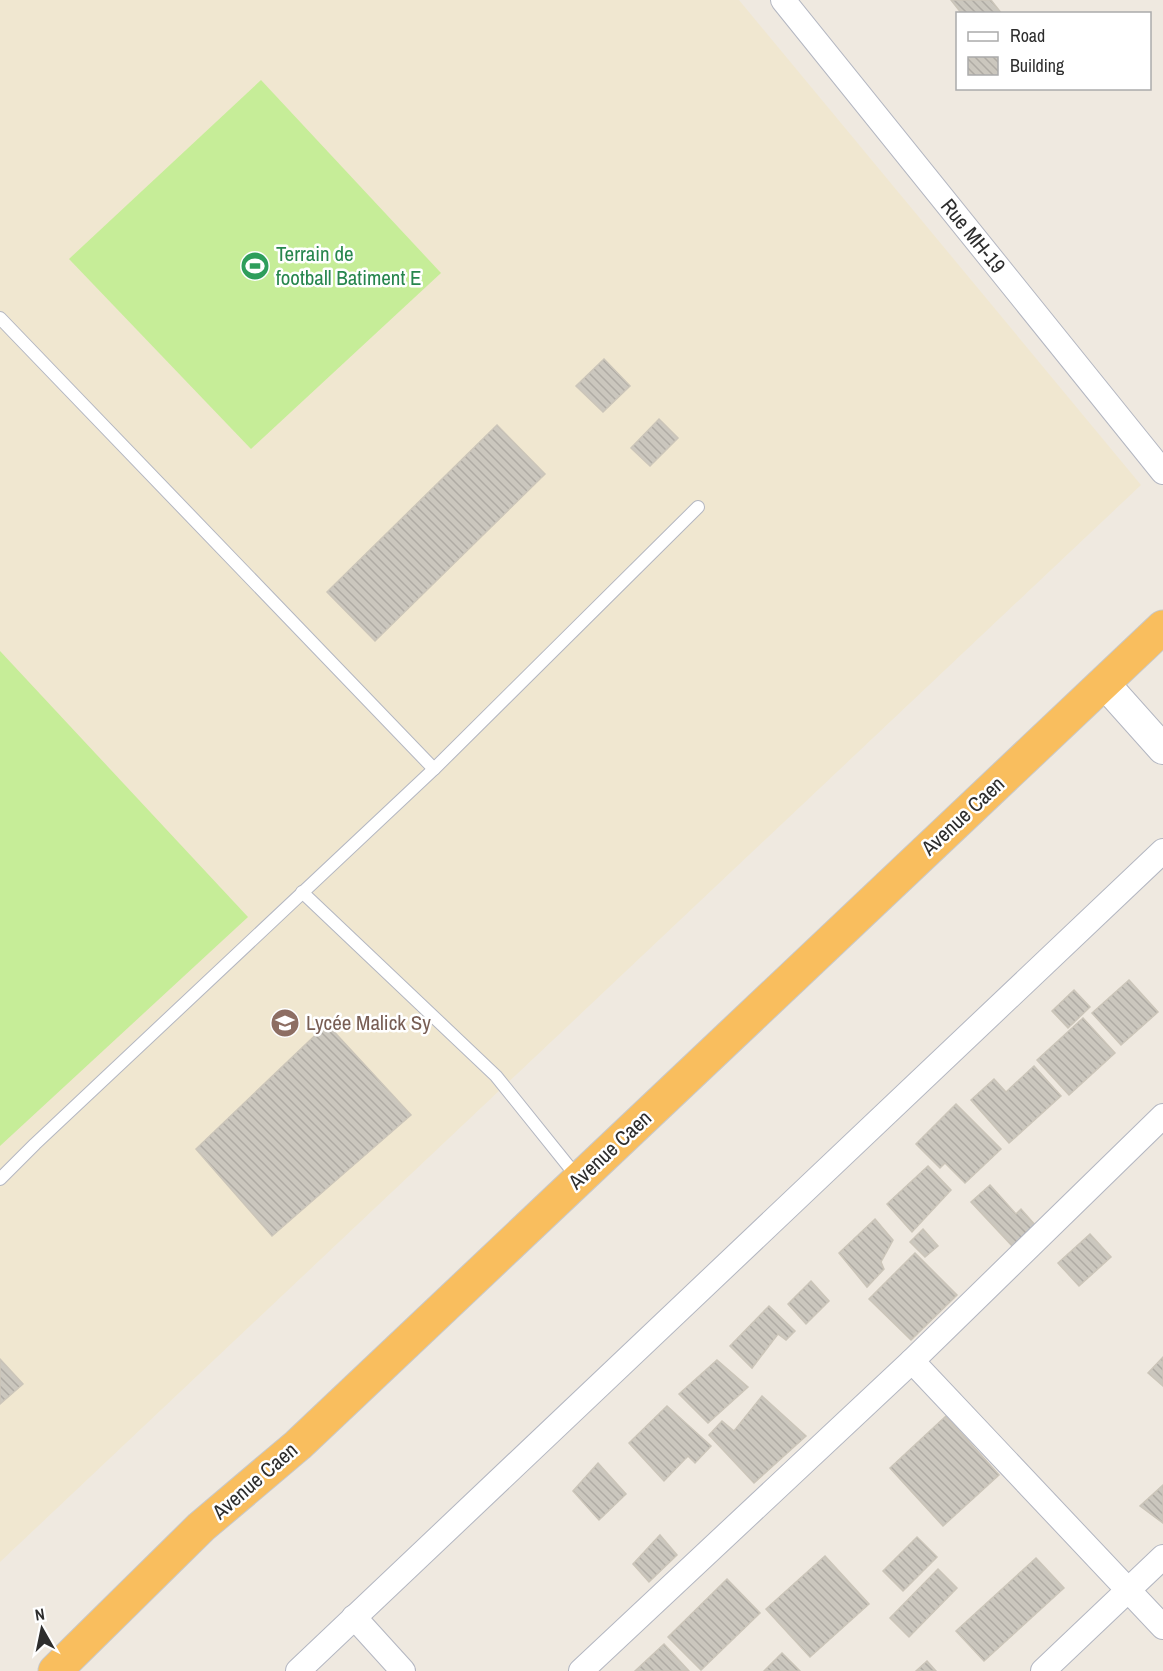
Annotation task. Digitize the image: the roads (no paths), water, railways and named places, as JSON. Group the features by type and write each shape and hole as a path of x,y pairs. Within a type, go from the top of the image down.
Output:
{"highway":[{"name":"Avenue Caen","path":"55,1671 201,1527 298,1445 1163,627"}],"street":[{"name":"Rue MH-19","path":"783,0 1163,472"},
{"path":"1104,682 1163,749"},
{"path":"298,1671 1163,851"},
{"path":"581,1671 912,1361 1163,1116"},
{"path":"912,1361 1163,1627"},
{"path":"1043,1671 1163,1557"},
{"path":"354,1617 403,1671"}],"lane":[{"path":"0,318 434,769"},
{"path":"0,1179 434,769 698,507"},
{"path":"302,892 496,1076 579,1179"}],"place":[{"name":"Terrain de football Batiment E","path":"255,266"},
{"name":"Lycée Malick Sy","path":"285,1023"}]}
